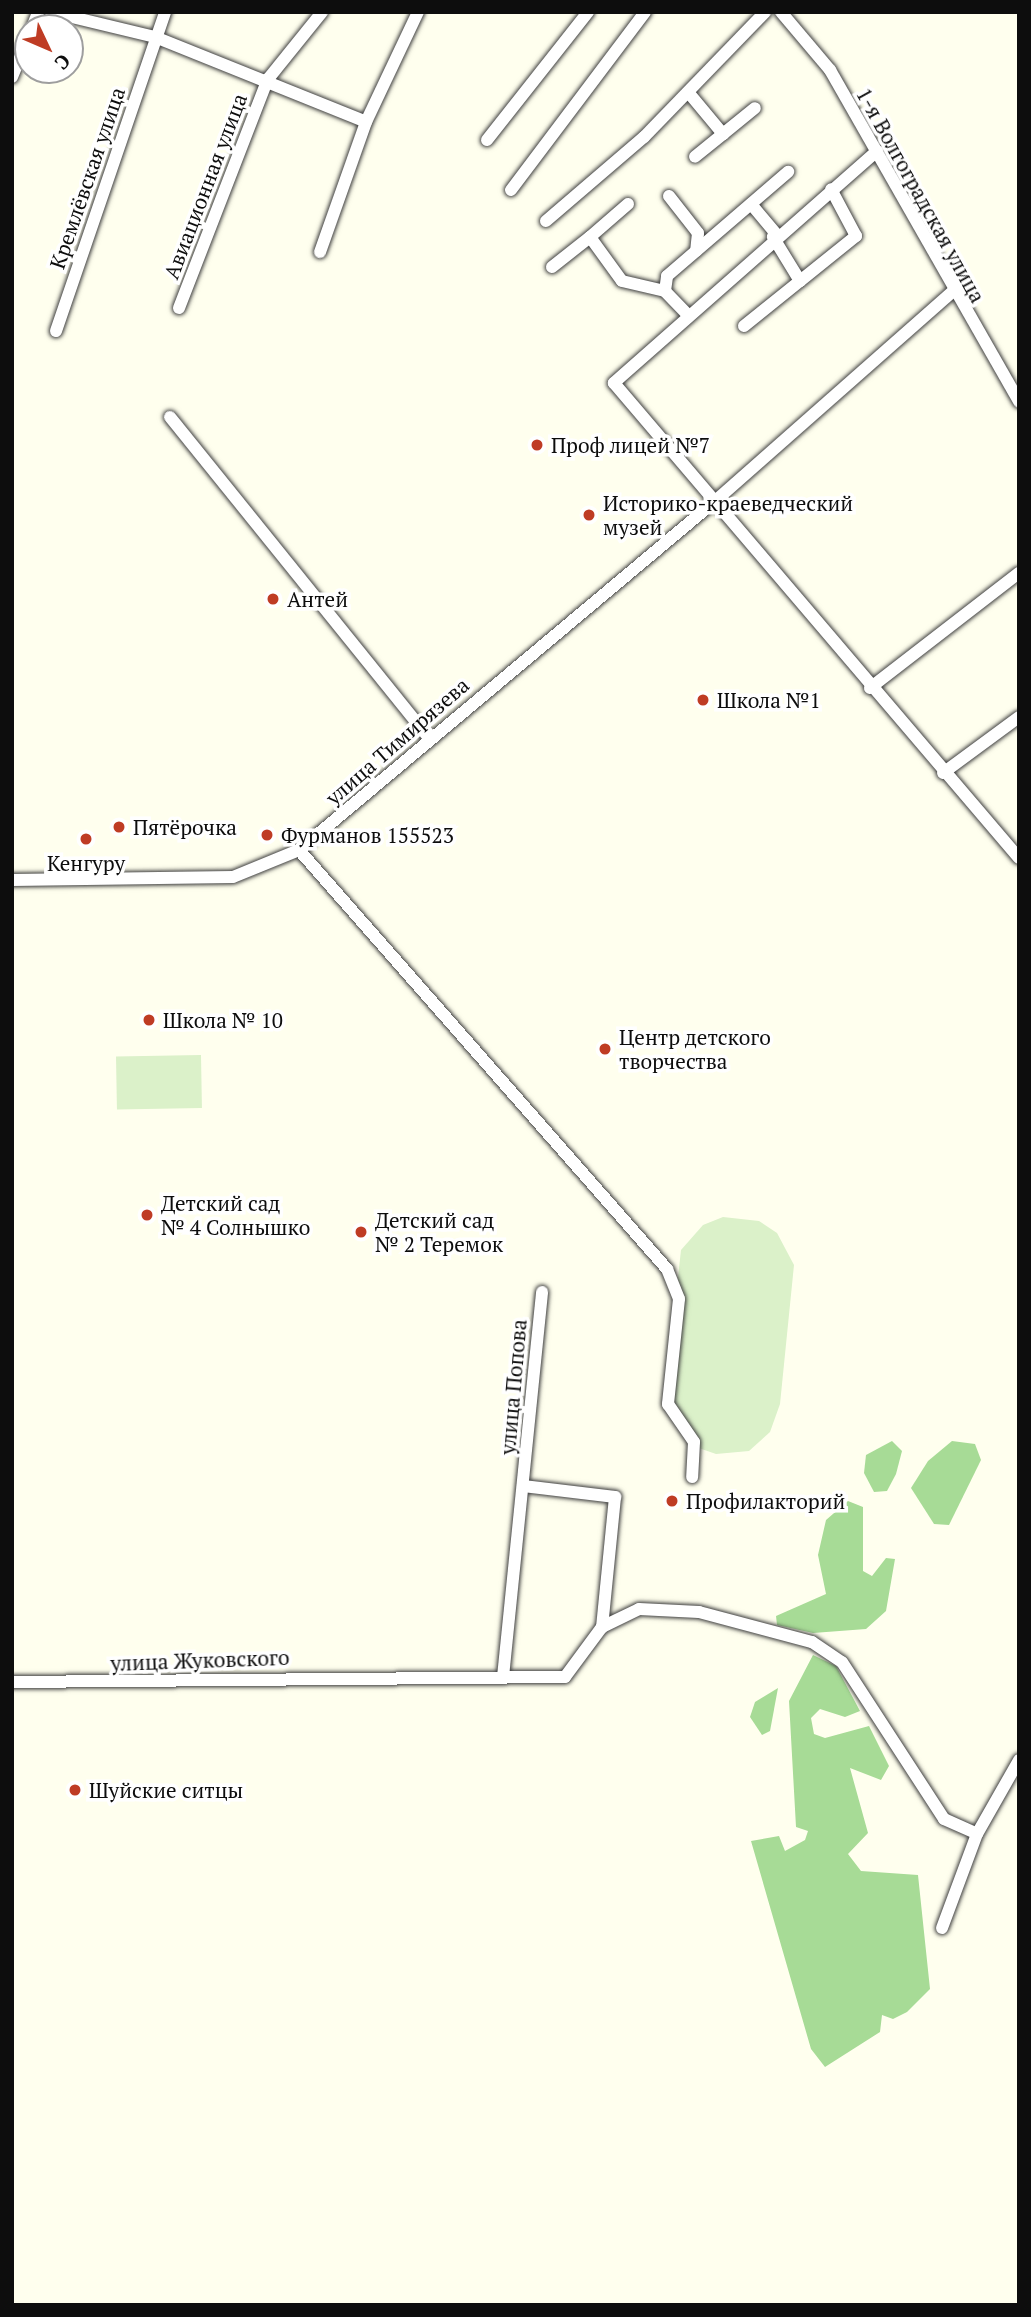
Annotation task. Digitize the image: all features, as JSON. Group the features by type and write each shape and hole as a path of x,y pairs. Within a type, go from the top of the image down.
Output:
{"street":[{"path":"51,12 156,37 268,79 366,122"},
{"name":"Кремлёвская улица","path":"56,331 165,12"},
{"name":"Авиационная улица","path":"178,308 268,79 322,12"},
{"path":"320,252 366,122 418,12"},
{"path":"487,139 588,12"},
{"path":"511,190 645,12"},
{"path":"546,220 688,92 765,12"},
{"name":"1-я Волгоградская улица","path":"781,12 830,70 953,291 1019,402"},
{"path":"688,92 723,134"},
{"path":"695,157 755,108"},
{"path":"877,151 774,236 614,383 870,688 1019,858"},
{"path":"666,291 667,276 788,172"},
{"path":"744,326 856,236 831,188"},
{"path":"669,196 698,233 696,251"},
{"path":"552,267 628,204"},
{"path":"751,204 774,236 800,281"},
{"path":"590,237 622,281 666,291 687,314"},
{"name":"улица Тимирязева","path":"12,880 233,877 299,849 428,737 714,502 953,291"},
{"path":"170,417 428,737"},
{"path":"870,688 1019,573"},
{"path":"943,773 1019,717"},
{"path":"299,849 667,1269 678,1299 668,1404 694,1442 692,1477"},
{"name":"улица Попова","path":"503,1677 542,1292"},
{"name":"улица Попова","path":"523,1486 592,1492 615,1497 602,1628"},
{"path":"602,1628 639,1609 699,1612 801,1639 842,1662 944,1819 977,1834"},
{"name":"улица Жуковского","path":"12,1682 389,1675 565,1677 602,1628"},
{"path":"942,1928 977,1834 1019,1760"}],"green space":[{"path":"201,1055 202,1108 117,1109 116,1056"},
{"path":"723,1217 759,1221 777,1233 794,1265 780,1404 770,1432 749,1451 716,1454 690,1445 664,1405 681,1250 703,1225"},
{"path":"892,1441 902,1451 896,1474 887,1491 874,1492 864,1473 866,1455"},
{"path":"952,1441 975,1444 981,1460 949,1525 934,1524 911,1488 928,1461"},
{"path":"848,1501 863,1507 863,1571 872,1576 886,1558 895,1559 886,1611 866,1629 813,1633 777,1625 776,1616 826,1594 818,1555 826,1520"},
{"path":"813,1655 836,1666 860,1711 845,1717 820,1709 811,1718 814,1734 825,1738 869,1726 889,1766 881,1780 850,1768 868,1833 848,1854 861,1871 918,1875 930,1989 907,2012 893,2019 882,2015 880,2032 825,2067 811,2049 751,1841 779,1836 785,1851 805,1840 808,1831 796,1827 789,1701"},
{"path":"778,1688 770,1731 762,1735 750,1717 755,1702"}],"place":[{"name":"Проф лицей №7","path":"537,445"},
{"name":"Историко-краеведческий музей","path":"589,515"},
{"name":"Антей","path":"273,599"},
{"name":"Школа №1","path":"703,700"},
{"name":"Пятёрочка","path":"119,827"},
{"name":"Фурманов 155523","path":"267,835"},
{"name":"Кенгуру","path":"86,839"},
{"name":"Школа № 10","path":"149,1020"},
{"name":"Центр детского творчества","path":"605,1049"},
{"name":"Детский сад № 4 Солнышко","path":"147,1215"},
{"name":"Детский сад № 2 Теремок","path":"361,1232"},
{"name":"Профилакторий","path":"672,1501"},
{"name":"Шуйские ситцы","path":"75,1790"}]}
